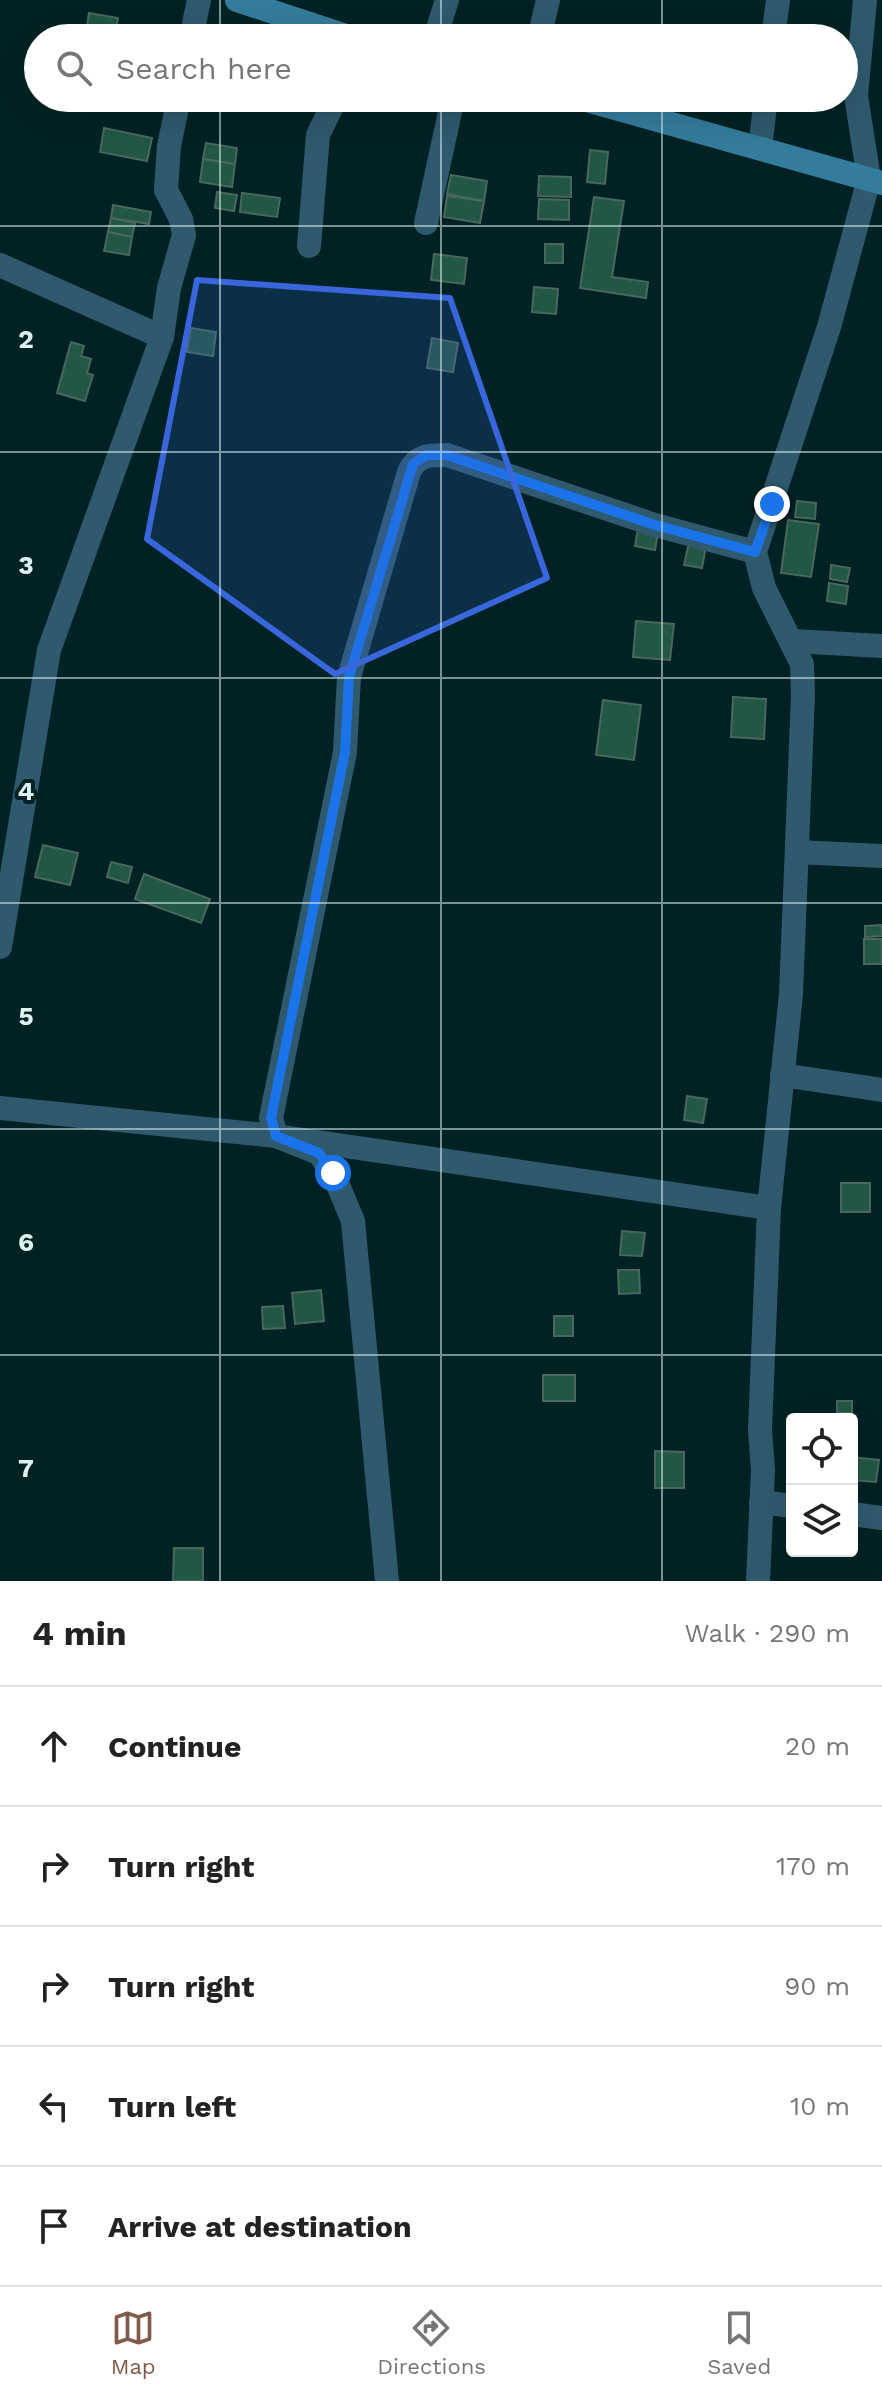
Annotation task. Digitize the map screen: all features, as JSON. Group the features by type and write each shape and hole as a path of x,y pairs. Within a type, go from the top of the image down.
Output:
{"street":[{"path":"194,24 199,0"},
{"path":"237,0 310,24"},
{"path":"439,24 447,0"},
{"path":"542,24 548,0"},
{"path":"775,24 778,0"},
{"path":"858,75 865,0"},
{"path":"758,1581 760,1430 769,1208 791,994 802,664 764,588 755,552 876,181 858,104"},
{"path":"0,947 49,650 162,337 169,288 184,235 181,219 166,190 169,146 176,112"},
{"path":"309,246 318,135 329,112"},
{"path":"426,223 450,112"},
{"path":"630,112 876,181"},
{"path":"760,148 764,112"},
{"path":"0,265 162,337"},
{"path":"276,1136 271,1118 345,752 349,677 413,464 426,455 447,455 655,525 755,552"},
{"path":"793,641 882,646"},
{"path":"797,852 882,856"},
{"path":"782,1075 882,1090"},
{"path":"0,1108 276,1136 769,1208"},
{"path":"276,1136 319,1153 333,1173 353,1221 387,1581"},
{"path":"761,1502 786,1505"},
{"path":"858,1515 882,1518"}],"highlighted area":[{"path":"197,280 450,298 547,578 335,674 147,539"}],"building":[{"path":"89,13 118,18 117,24 87,24"},
{"path":"104,128 152,138 147,161 100,152"},
{"path":"206,143 237,148 235,164 203,159"},
{"path":"590,150 608,152 605,184 587,182"},
{"path":"203,159 235,164 232,187 200,182"},
{"path":"451,175 487,181 484,201 447,194"},
{"path":"539,176 571,177 571,197 538,196"},
{"path":"217,192 237,195 234,211 215,208"},
{"path":"242,193 280,198 277,217 240,212"},
{"path":"447,196 484,201 480,223 444,217"},
{"path":"594,197 624,201 612,277 648,282 646,298 580,288"},
{"path":"539,199 569,200 569,220 538,219"},
{"path":"113,205 151,212 149,224 111,218"},
{"path":"111,218 135,223 132,237 108,232"},
{"path":"108,232 132,237 129,255 104,251"},
{"path":"545,244 563,244 563,263 545,263"},
{"path":"434,254 467,258 464,284 431,280"},
{"path":"534,287 558,289 556,314 532,312"},
{"path":"191,328 216,332 213,356 187,352"},
{"path":"432,338 458,343 453,372 427,368"},
{"path":"71,342 84,346 81,356 91,359 87,373 93,375 85,401 57,393"},
{"path":"797,501 816,503 815,519 795,517"},
{"path":"788,520 819,524 811,577 781,573"},
{"path":"638,529 658,533 655,550 635,546"},
{"path":"689,543 706,546 702,568 684,565"},
{"path":"831,565 850,568 847,582 830,579"},
{"path":"829,583 848,586 846,604 827,601"},
{"path":"636,621 674,624 670,660 633,657"},
{"path":"733,697 766,699 764,739 731,737"},
{"path":"603,700 641,705 634,760 596,755"},
{"path":"43,845 78,853 70,885 35,877"},
{"path":"111,862 132,867 128,883 107,877"},
{"path":"144,874 210,899 201,923 135,899"},
{"path":"882,925 882,936 865,937 865,926"},
{"path":"864,939 882,939 882,964 864,964"},
{"path":"687,1096 707,1099 703,1123 684,1120"},
{"path":"841,1183 870,1183 870,1212 841,1212"},
{"path":"622,1231 645,1233 642,1256 620,1255"},
{"path":"618,1270 639,1270 640,1293 619,1294"},
{"path":"321,1290 324,1321 295,1324 292,1293"},
{"path":"283,1306 285,1328 263,1329 262,1307"},
{"path":"554,1316 573,1316 573,1336 554,1336"},
{"path":"543,1375 575,1375 575,1401 543,1401"},
{"path":"837,1401 852,1401 852,1413 837,1413"},
{"path":"655,1451 684,1452 684,1488 655,1488"},
{"path":"858,1458 879,1460 876,1482 858,1480"},
{"path":"174,1548 203,1548 203,1581 173,1581"}],"route":[{"path":"333,1173 319,1153 276,1136 271,1118 345,752 349,677 413,464 426,455 447,455 655,525 755,552 772,504"}]}
